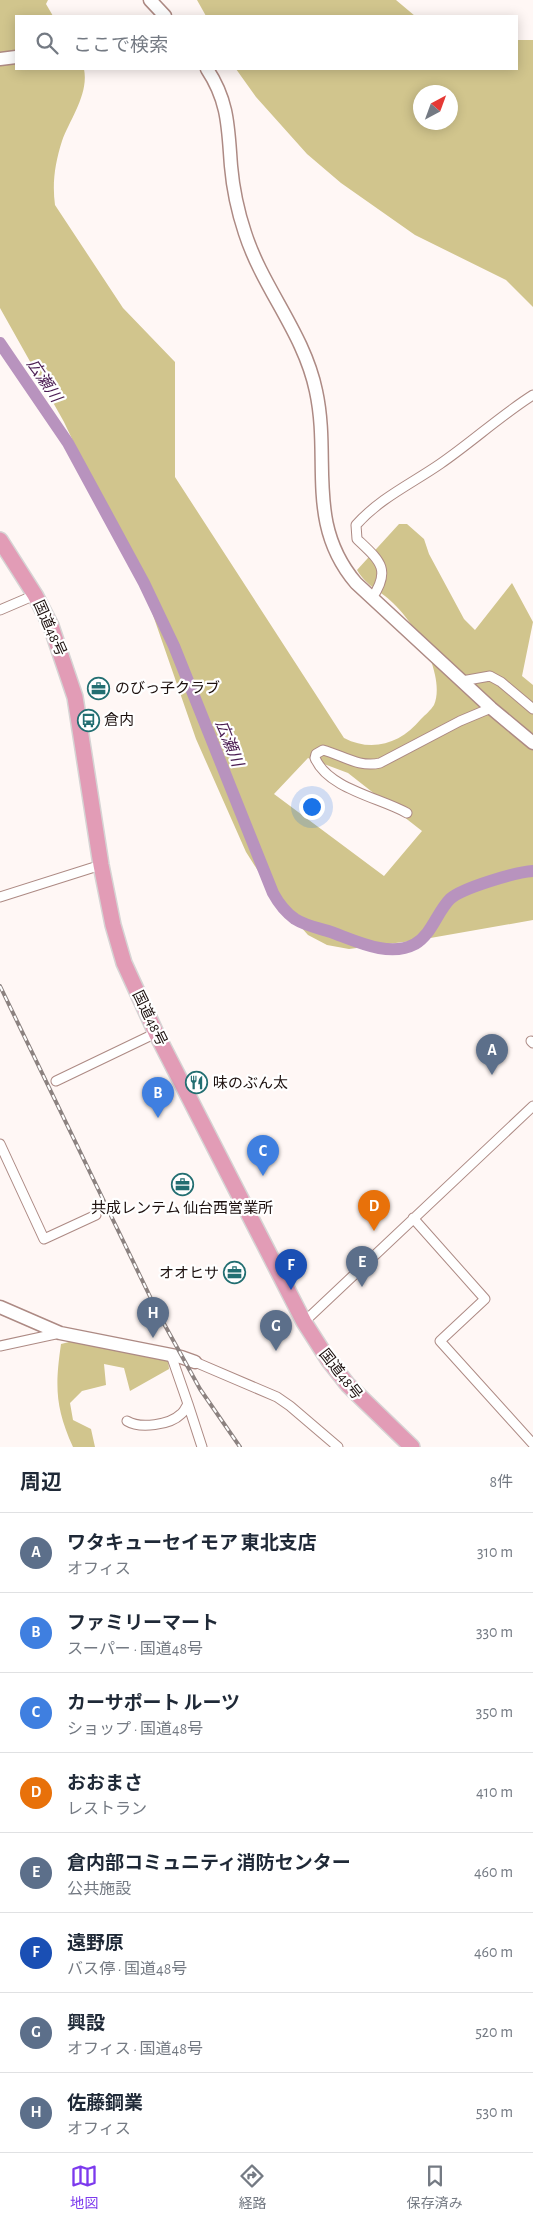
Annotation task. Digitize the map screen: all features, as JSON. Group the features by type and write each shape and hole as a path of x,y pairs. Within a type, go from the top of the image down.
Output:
{"highway":[{"name":"国道48号","path":"0,540 35,595 54,634 75,697 100,865 113,925 124,963 156,1033 304,1322 329,1361 348,1385 412,1447"}],"street":[{"path":"150,0 163,15"},
{"path":"0,59 15,57"},
{"path":"208,70 218,86 226,107 231,169 245,233 252,254 300,342 316,390 324,510 332,548 342,567 372,598 491,708 533,743"},
{"path":"372,598 382,583 381,567 378,559 357,539 356,525 372,507 440,464 533,395"},
{"path":"0,610 35,595"},
{"path":"462,681 490,676 501,682 533,709"},
{"path":"407,813 358,793 338,781 319,765 315,758 316,754 323,750 358,763 380,764 460,721 491,708"},
{"path":"0,897 100,865"},
{"path":"56,1081 156,1033"},
{"path":"304,1322 533,1106"},
{"path":"0,1144 44,1239 96,1215"},
{"path":"413,1218 485,1299 440,1340 533,1444"},
{"path":"0,1308 60,1333 171,1355 195,1362 277,1397 338,1447"},
{"path":"0,1346 60,1333"},
{"path":"171,1355 202,1447"},
{"path":"127,1421 133,1425 171,1421 182,1414 188,1404"}],"shaded area":[{"path":"0,0 48,0 46,4 52,15 15,15 15,70 84,70 84,88 62,141 58,157 54,181 55,205 123,308 175,362 175,477 344,738 365,745 376,745 395,740 405,734 431,709 437,694 433,666 413,626 388,598 365,581 357,570 399,524 407,524 424,539 429,554 464,619 475,630 512,583 533,622 522,676 533,685 533,920 419,940 349,949 327,945 308,935 276,899 246,852 196,739 146,595 64,422 0,308","holes":["308,758 348,773 422,831 384,876 274,794"]},
{"path":"197,0 396,0 414,15 205,15"},
{"path":"518,40 533,40 533,307 506,280 415,235 341,183 307,154 256,97 237,70 518,70"},
{"path":"77,1340 168,1359 169,1369 130,1391 124,1368 104,1364 106,1385 82,1391 70,1403 73,1420 91,1429 95,1447 73,1447 60,1408 57,1384 61,1344"}],"waterway":[{"name":"広瀬川","path":"0,343 68,443 144,583 174,646 273,893 288,914 304,923 373,947 384,949 405,948 415,944 426,935 445,904 456,895 490,881 533,871"}],"railway":[{"path":"0,986 157,1311 200,1389 240,1447"}],"place":[{"name":"のびっ子クラブ","path":"99,688"},
{"name":"倉内","path":"88,720"},
{"name":"ワタキューセイモア 東北支店","path":"492,1075"},
{"name":"味のぶん太","path":"197,1083"},
{"name":"ファミリーマート","path":"158,1118"},
{"name":"カーサポート ルーツ","path":"263,1176"},
{"name":"共成レンテム 仙台西営業所","path":"182,1185"},
{"name":"おおまさ","path":"374,1231"},
{"name":"オオヒサ","path":"235,1273"},
{"name":"倉内部コミュニティ消防センター","path":"362,1287"},
{"name":"遠野原","path":"291,1290"},
{"name":"佐藤鋼業","path":"153,1338"},
{"name":"興設","path":"276,1351"}]}
